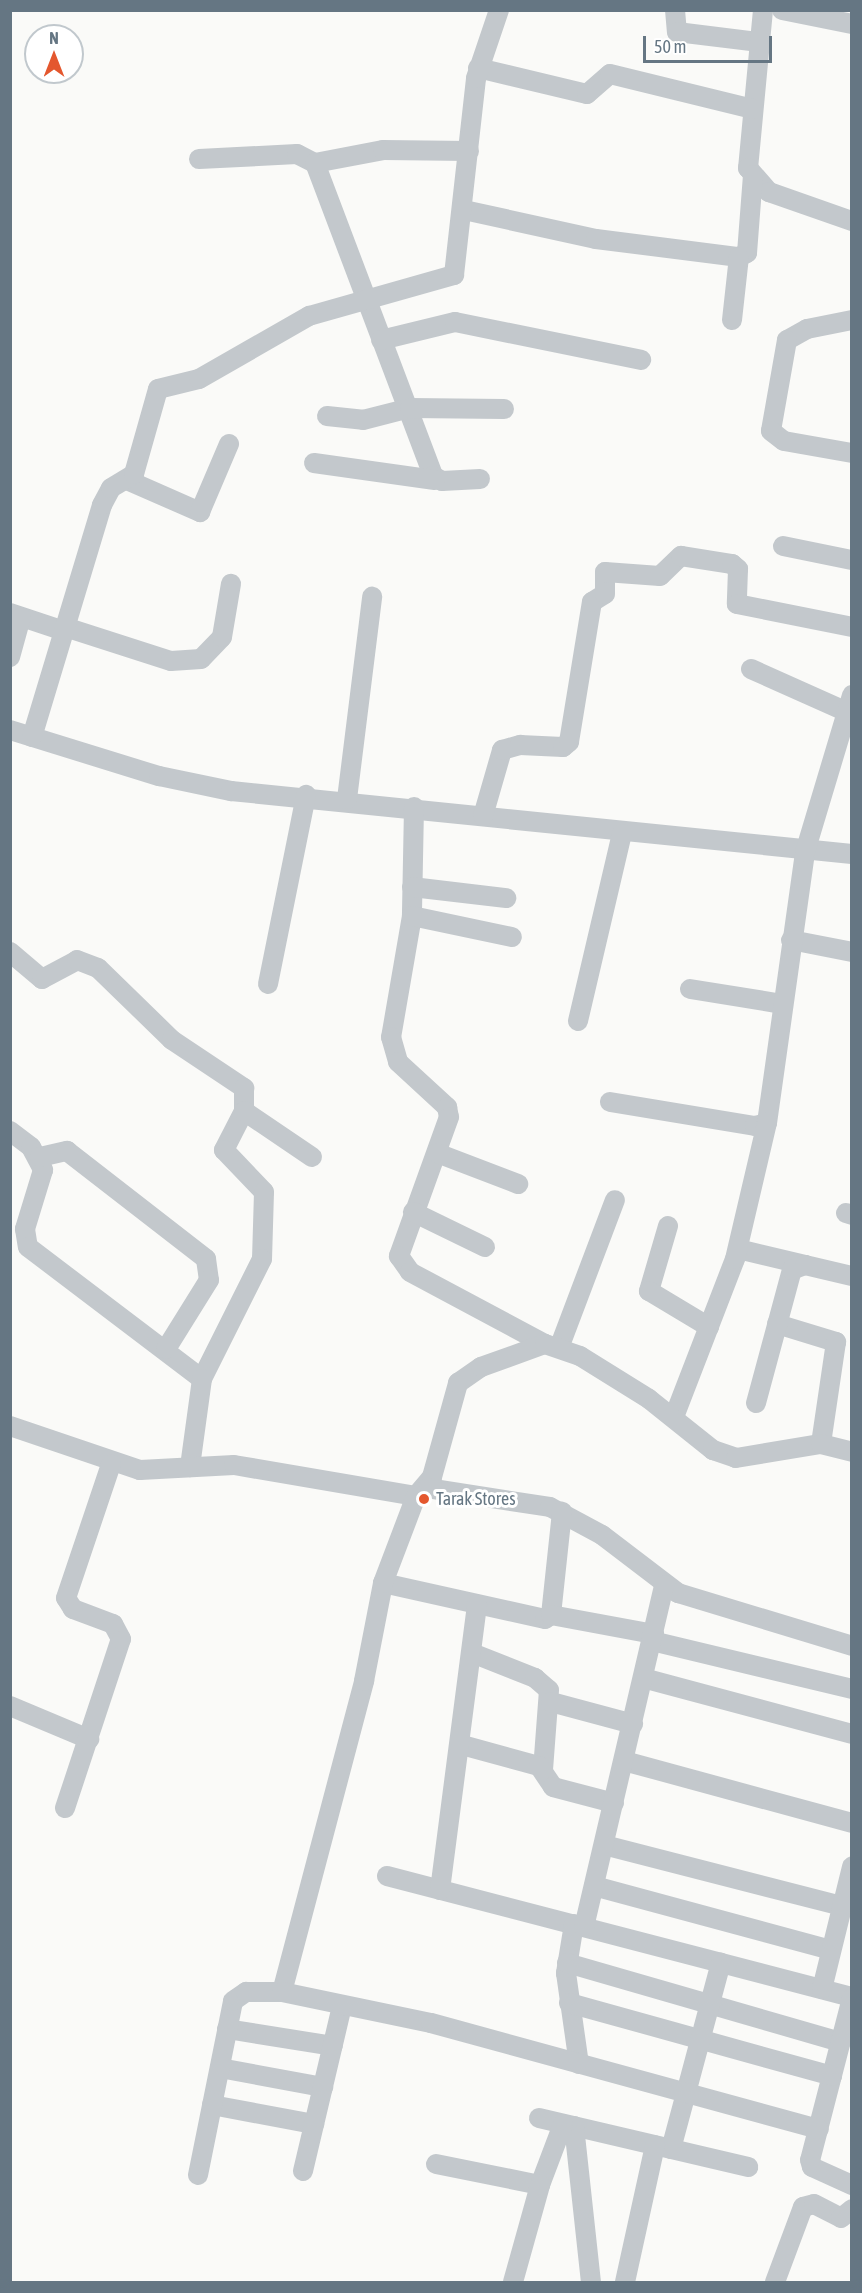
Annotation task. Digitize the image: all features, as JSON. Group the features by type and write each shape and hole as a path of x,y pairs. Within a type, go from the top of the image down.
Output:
{"street":[{"path":"32,737 106,494 127,480 138,465 158,389 199,379 296,322 363,297 454,275 464,210 478,68 499,10"},
{"path":"675,10 677,32 759,42"},
{"path":"464,210 596,239 739,257 747,253 753,175 747,156 763,10"},
{"path":"782,10 852,24"},
{"path":"478,68 587,94 610,74 752,109"},
{"path":"199,159 297,154 315,163 383,150 470,151"},
{"path":"315,163 363,297 410,408 435,480"},
{"path":"753,175 769,192 852,221"},
{"path":"732,320 739,257"},
{"path":"852,320 792,334 771,431 784,441 852,453"},
{"path":"381,340 455,322 641,360"},
{"path":"327,416 372,419 410,408 504,409"},
{"path":"127,480 200,512 229,444"},
{"path":"314,463 435,480 480,479"},
{"path":"783,546 852,560"},
{"path":"483,816 502,750 520,745 563,747 569,741 605,572 660,576 681,556 738,569 737,604 852,627"},
{"path":"10,657 16,615 171,661 201,658 222,637 231,584"},
{"path":"347,799 372,597"},
{"path":"674,1418 738,1249 767,1123 790,940 805,852 848,717 751,669"},
{"path":"10,730 191,785 347,799 622,834 805,852 852,854"},
{"path":"268,984 306,795"},
{"path":"414,807 412,916 391,1037 398,1062 447,1107 448,1127 399,1245 404,1266 552,1346 674,1418 713,1450 736,1458 821,1444 852,1452"},
{"path":"578,1021 622,834"},
{"path":"412,887 506,898"},
{"path":"412,916 512,937"},
{"path":"790,940 852,952"},
{"path":"10,952 42,979 77,960 98,968 172,1040 244,1088 244,1111 224,1150 264,1192 262,1259 202,1379 190,1467"},
{"path":"690,988 783,1004"},
{"path":"610,1102 755,1126 767,1123"},
{"path":"244,1111 312,1156"},
{"path":"10,1131 40,1157 42,1186 25,1229 28,1247 166,1349 202,1379"},
{"path":"40,1157 67,1151 206,1259 209,1280 166,1349"},
{"path":"437,1152 518,1184"},
{"path":"552,1346 615,1200"},
{"path":"413,1212 484,1247"},
{"path":"668,1226 649,1291 709,1327"},
{"path":"738,1249 852,1276"},
{"path":"756,1404 792,1270 805,1265"},
{"path":"777,1324 836,1342 821,1444"},
{"path":"282,1992 364,1681 383,1583 422,1492 458,1383 481,1367 552,1346"},
{"path":"10,1426 111,1464 164,1471 234,1465 422,1492 524,1501 562,1512 602,1535 664,1586 695,1600 852,1646"},
{"path":"65,1808 89,1739 120,1630 73,1609 66,1598 111,1464"},
{"path":"551,1615 562,1512"},
{"path":"383,1583 533,1617 551,1615 653,1638 852,1689"},
{"path":"579,2064 569,2003 567,1962 594,1886 664,1586"},
{"path":"440,1890 462,1745 477,1604"},
{"path":"472,1653 544,1683 551,1702 543,1770 547,1785 614,1803"},
{"path":"644,1678 852,1734"},
{"path":"551,1702 633,1724"},
{"path":"10,1707 89,1739"},
{"path":"462,1745 543,1770"},
{"path":"624,1761 852,1824"},
{"path":"604,1845 842,1906"},
{"path":"822,1989 852,1867"},
{"path":"387,1876 852,1997 819,2129 812,2167 852,2185"},
{"path":"594,1886 831,1950"},
{"path":"567,1962 709,2007 841,2042"},
{"path":"625,2283 663,2147 686,2094 721,1962"},
{"path":"198,2175 227,2029 238,1994 282,1992 441,2025 819,2129"},
{"path":"569,2003 832,2076"},
{"path":"303,2171 342,2006"},
{"path":"227,2029 333,2046"},
{"path":"219,2068 323,2087"},
{"path":"212,2105 314,2124"},
{"path":"539,2118 748,2167"},
{"path":"513,2283 540,2185 568,2125"},
{"path":"568,2125 591,2283"},
{"path":"436,2164 540,2185"},
{"path":"775,2283 803,2207 814,2204 841,2218 852,2209"}],"place":[{"name":"Tarak Stores","path":"424,1499"}]}
